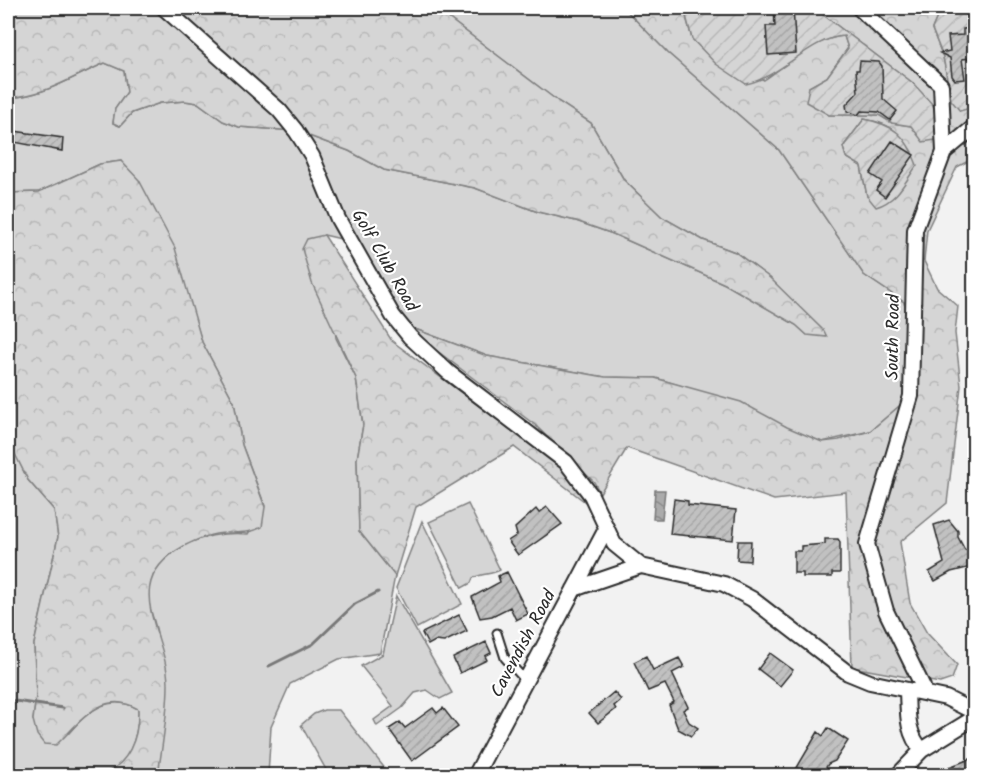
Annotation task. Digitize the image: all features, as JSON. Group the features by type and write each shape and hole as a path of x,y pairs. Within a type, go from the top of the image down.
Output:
{"street":[{"name":"Golf Club Road","path":"164,8 279,110 296,131 312,156 338,219 393,316 410,337 448,372 566,462 591,495 605,531 622,554 641,566"},
{"name":"South Road","path":"858,8 941,85 944,152 915,230 911,396 867,544 886,611 923,691"},
{"path":"944,152 975,127"},
{"name":"Cavendish Road","path":"475,776 605,531"},
{"path":"574,589 641,566 724,584 737,590 848,673 870,682 923,691 946,698 975,712"},
{"path":"907,690 909,726 913,741 922,750"},
{"path":"897,776 922,750 975,717"}],"lane":[{"path":"497,633 506,658 525,680"}],"green space":[{"path":"8,8 435,8 559,102 591,123 624,180 662,217 703,240 735,252 770,278 824,331 827,337 807,335 796,325 725,284 613,234 576,221 538,212 475,188 384,170 349,151 296,131 239,127 223,121 198,103 185,101 160,103 132,113 120,126 113,123 115,109 127,92 124,71 105,63 47,90 8,98"},
{"path":"435,8 624,8 668,53 779,150 864,275 904,302 911,333 911,396 870,431 822,442 688,388 656,378 605,377 487,356 415,329 393,316 345,240 324,235 336,338 356,378 363,425 357,459 359,531 395,576 380,653 339,659 290,684 271,727 268,775 158,775 161,725 159,649 149,603 149,584 155,570 175,550 204,538 248,534 265,506 242,445 234,402 202,342 189,301 121,161 100,164 39,192 8,193 8,98 47,90 105,63 124,71 127,92 115,109 113,123 120,126 132,113 160,103 185,101 198,103 223,121 239,127 296,131 349,151 384,170 475,188 538,212 576,221 613,234 725,284 796,325 807,335 792,301 770,278 735,252 703,240 662,217 624,180 591,123 559,102"},
{"path":"624,8 684,8 692,39 764,80 812,47 823,41 844,36 848,48 827,77 809,87 829,115 879,115 892,123 911,126 913,83 814,8 893,8 907,14 921,12 922,8 941,8 932,29 943,57 952,100 971,110 974,107 974,158 957,167 927,230 924,261 937,288 958,306 955,333 961,386 947,503 900,542 910,603 927,633 957,665 952,679 940,683 852,667 846,492 774,500 627,448 600,493 594,482 535,425 428,344 415,329 487,356 605,377 655,378 741,402 787,427 822,442 839,440 870,431 911,396 911,333 904,302 864,275 779,150 668,53","holes":["864,119 892,129 912,152 867,196 861,166 846,157 843,147"]},
{"path":"684,8 723,8 729,13 747,8 814,8 913,83 933,105 940,133 935,140 923,142 911,126 892,123 879,115 829,115 806,102 809,87 827,77 848,48 844,36 820,43 772,73 746,84 716,64 692,39"},
{"path":"941,8 974,8 974,107 960,111 951,100 943,57 932,29"},
{"path":"864,119 884,124 898,133 904,139 917,165 895,196 876,207 867,196 861,166 846,157 843,147"},
{"path":"121,161 139,180 175,248 202,342 234,402 242,445 265,507 262,527 249,532 216,534 194,541 164,560 153,576 149,592 150,609 166,664 168,684 158,775 100,775 110,771 125,758 134,740 138,709 125,704 103,705 92,711 56,745 44,744 37,735 33,720 36,696 34,644 58,537 54,510 28,480 8,440 8,383 11,374 8,350 8,193 39,192 100,164"},
{"path":"324,235 392,341 561,467 589,505 514,447 416,507 395,576 359,531 357,459 363,425 356,378 312,283 302,249 307,239"},
{"path":"8,438 28,480 54,510 58,537 34,644 36,696 33,720 69,733 84,717 100,706 118,703 128,704 138,709 137,729 131,749 119,766 100,775 67,777 8,775"},
{"path":"468,504 500,570 473,578 471,583 462,588 429,522"},
{"path":"422,521 462,604 417,628 396,588"},
{"path":"396,596 452,693 440,699 427,690 415,693 402,708 377,726 374,720 393,706 361,666 383,654"},
{"path":"324,710 339,710 390,775 329,775 301,725 314,714"}],"water":[{"path":"655,490 665,490 662,519 653,519"}],"building":[{"path":"774,8 793,8 796,53 768,55 766,26 775,26"},
{"path":"975,28 975,44 969,48 971,58 962,59 965,79 955,80 952,76 950,58 940,53 950,51 948,36 963,35 963,29"},
{"path":"860,61 879,62 882,66 883,99 897,111 890,120 879,112 861,111 858,115 847,111 846,105 858,92 856,70 859,70"},
{"path":"14,131 63,138 62,151 14,142"},
{"path":"892,141 914,155 885,197 876,190 882,182 870,174"},
{"path":"674,499 688,501 688,505 736,510 733,540 670,534"},
{"path":"547,507 562,524 518,555 508,541 517,535 515,528 536,509 539,513"},
{"path":"949,520 958,531 958,537 965,550 973,547 975,566 951,572 935,581 929,572 944,563 934,525"},
{"path":"825,539 838,539 840,542 840,573 832,573 832,577 803,577 803,573 794,573 794,551 801,551 801,546 825,544"},
{"path":"738,541 751,541 750,561 737,560"},
{"path":"507,572 528,614 516,620 510,607 492,616 480,618 472,597 500,582 498,576"},
{"path":"459,615 467,631 444,642 435,641 428,645 422,633"},
{"path":"486,642 491,653 485,656 487,660 460,673 453,658"},
{"path":"770,653 793,670 780,686 758,669"},
{"path":"646,656 653,670 679,658 684,667 672,673 688,707 683,710 689,722 698,728 691,736 678,729 669,705 674,702 665,684 648,691 634,662"},
{"path":"614,692 621,700 614,706 616,709 598,723 589,713"},
{"path":"433,708 437,713 443,708 458,727 412,761 389,729 400,722 405,728"},
{"path":"828,728 848,741 835,761 828,764 821,776 792,776 818,732 823,736"},
{"path":"970,759 972,764 975,762 975,776 953,776 949,767"}],"waterway":[{"path":"269,666 313,644 355,604 378,592"},
{"path":"8,700 63,708"}]}
